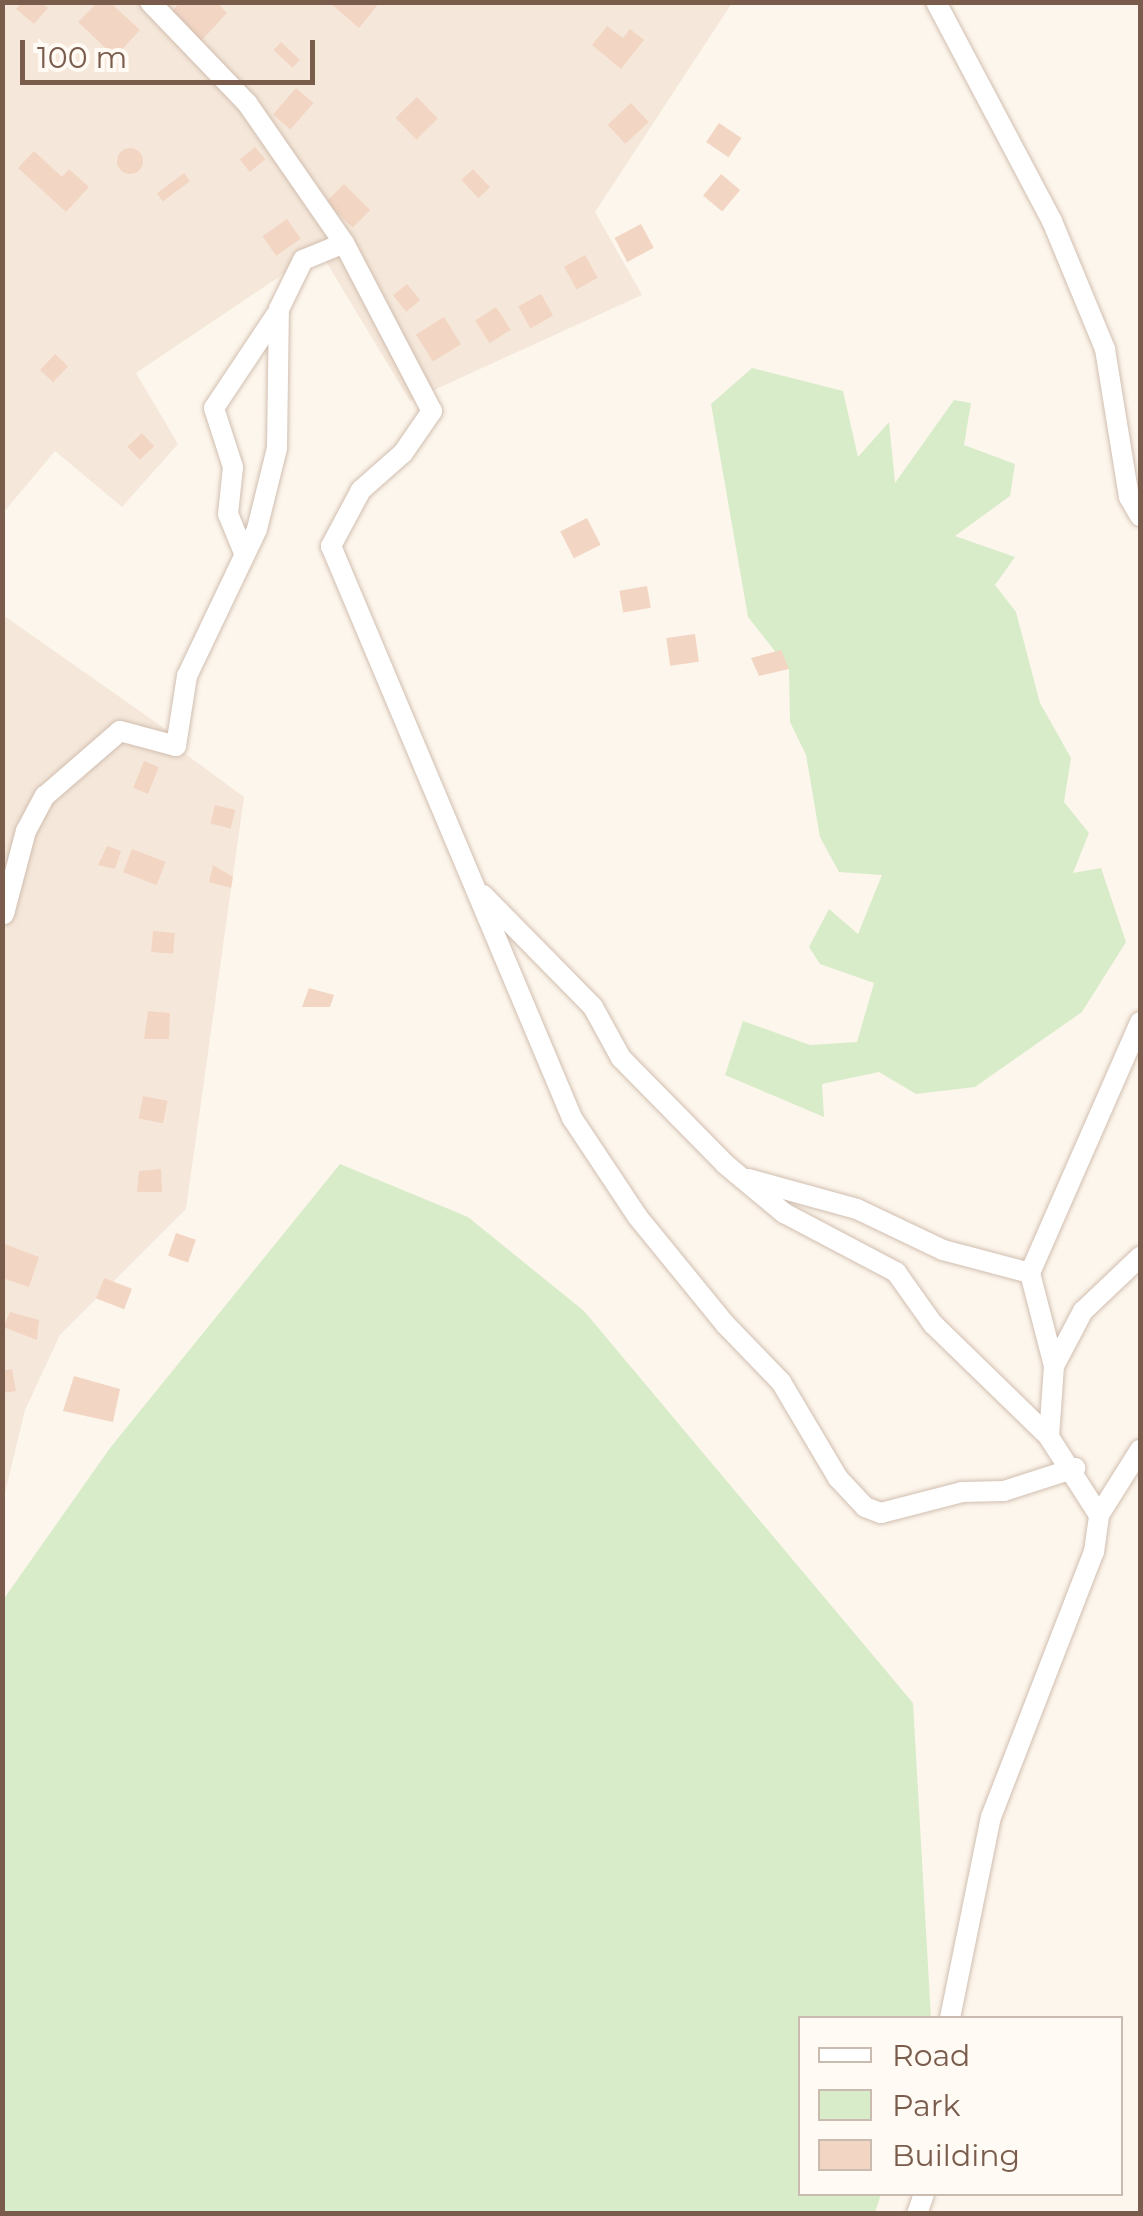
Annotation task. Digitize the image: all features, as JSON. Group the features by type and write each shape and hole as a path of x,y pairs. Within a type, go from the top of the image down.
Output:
{"street":[{"path":"150,2 247,103 344,243 432,411 403,454 361,490 332,546 572,1118 637,1216 792,1397 853,1496 881,1512 962,1492 1038,1483 1075,1468"},
{"path":"936,2 1052,222 1105,349 1130,497 1140,516"},
{"path":"244,552 228,514 232,467 214,408 280,309 303,260 344,243"},
{"path":"3,914 26,831 45,796 120,731 176,746 187,676 244,552 277,448 280,309"},
{"path":"474,886 593,1007 621,1058 740,1176 784,1213 896,1272 933,1324 1049,1437 1075,1468 1099,1515"},
{"path":"1049,1437 1054,1366 1030,1273 1140,1022"},
{"path":"740,1176 857,1208 943,1250 1030,1273"},
{"path":"1054,1366 1083,1311 1140,1258"},
{"path":"950,2016 991,1817 1094,1552 1099,1515 1140,1450"}],"shaded area":[{"path":"3,3 732,3 595,212 642,295 410,401 319,250 136,373 178,444 122,507 55,451 3,513"},
{"path":"3,615 178,738 176,747 244,797 186,1209 60,1335 25,1410 3,1501"}],"green space":[{"path":"752,368 843,391 858,457 889,422 895,483 954,400 971,403 964,445 1015,464 1010,496 955,536 1015,557 995,585 1016,612 1040,703 1071,758 1064,802 1089,833 1073,873 1101,868 1126,942 1082,1012 975,1087 916,1094 879,1072 822,1084 824,1117 725,1075 743,1021 810,1045 857,1042 874,983 820,964 809,947 829,909 858,934 882,875 839,872 820,837 806,755 790,722 789,669 748,617 711,404"},
{"path":"340,1164 468,1217 584,1311 913,1703 931,2016 798,2016 798,2196 880,2196 875,2213 3,2213 3,1600 110,1448"}],"building":[{"path":"22,2 41,2 48,8 34,24 16,9"},
{"path":"180,2 216,2 227,13 200,42 170,14"},
{"path":"329,2 380,2 359,28"},
{"path":"97,3 113,5 140,30 115,57 78,22"},
{"path":"607,26 623,38 630,29 644,40 621,69 592,45"},
{"path":"281,42 300,60 293,68 273,50"},
{"path":"296,88 313,103 290,130 273,114"},
{"path":"417,97 438,119 416,139 395,118"},
{"path":"631,103 649,122 625,144 608,125"},
{"path":"719,123 741,138 729,157 706,142"},
{"path":"255,147 265,159 250,172 240,160"},
{"path":"130,148 139,152 143,161 139,170 130,174 121,170 117,161 121,152"},
{"path":"34,151 62,177 69,169 89,187 66,212 18,168"},
{"path":"473,169 490,187 478,198 461,180"},
{"path":"184,173 190,181 163,201 157,193"},
{"path":"721,174 740,190 722,212 703,195"},
{"path":"344,184 370,210 352,228 326,202"},
{"path":"287,219 301,239 276,256 262,236"},
{"path":"641,224 654,248 627,262 615,238"},
{"path":"585,255 598,278 577,289 564,267"},
{"path":"407,284 420,300 406,312 393,295"},
{"path":"541,294 553,316 530,328 518,307"},
{"path":"496,307 511,330 490,343 475,321"},
{"path":"444,317 461,344 433,362 416,334"},
{"path":"55,354 68,366 53,382 40,370"},
{"path":"142,433 154,446 140,460 127,447"},
{"path":"587,518 601,545 574,558 560,532"},
{"path":"647,586 651,608 623,613 619,591"},
{"path":"695,634 699,662 670,666 666,638"},
{"path":"781,650 789,669 759,676 751,658"},
{"path":"144,761 159,767 148,794 133,788"},
{"path":"215,805 235,810 231,829 210,823"},
{"path":"107,846 121,851 115,869 98,865"},
{"path":"132,849 166,862 157,885 123,872"},
{"path":"213,865 233,877 231,888 209,882"},
{"path":"153,931 175,933 173,954 151,952"},
{"path":"309,988 334,995 330,1007 302,1007"},
{"path":"148,1011 170,1013 169,1039 144,1039"},
{"path":"143,1096 168,1101 163,1123 139,1119"},
{"path":"161,1169 162,1192 137,1192 139,1171"},
{"path":"176,1233 196,1240 188,1263 168,1256"},
{"path":"2,1243 39,1257 29,1287 2,1278"},
{"path":"104,1278 132,1289 124,1309 96,1299"},
{"path":"10,1312 39,1320 37,1340 3,1327"},
{"path":"12,1369 16,1391 2,1393 2,1371"},
{"path":"74,1376 120,1389 113,1422 63,1411"}]}
